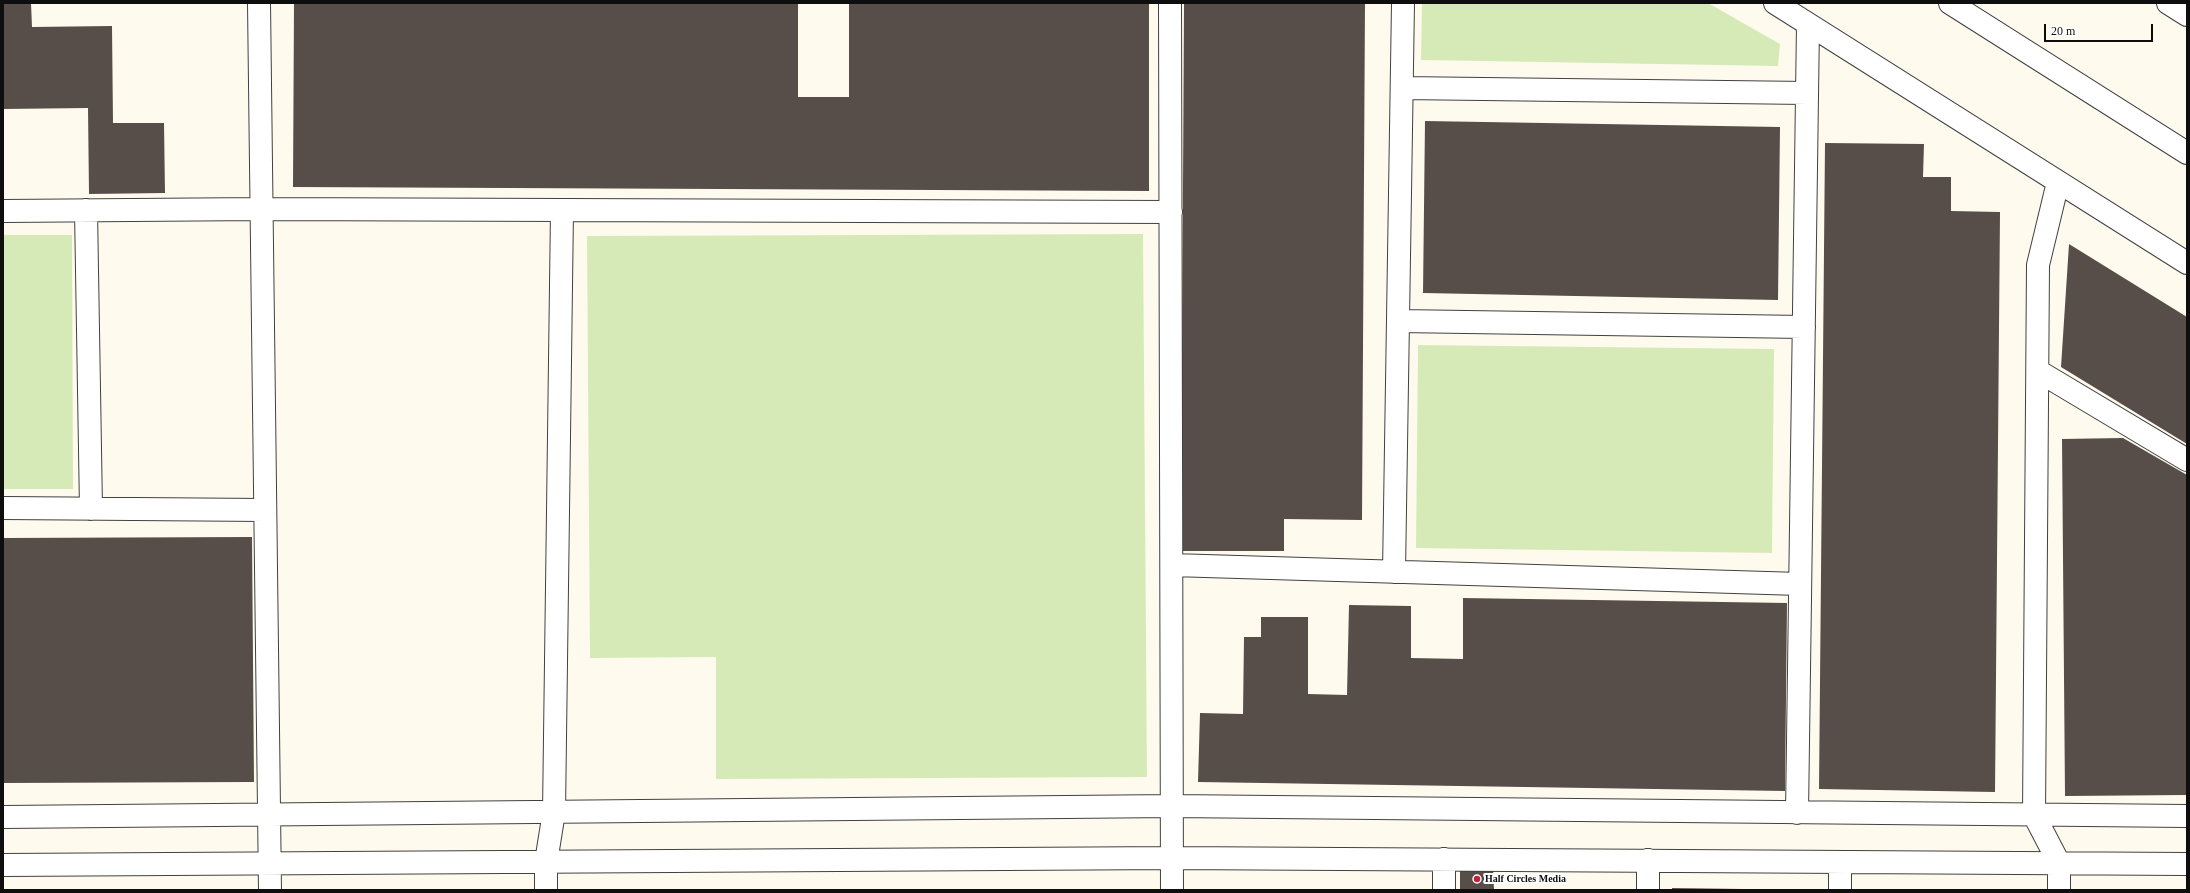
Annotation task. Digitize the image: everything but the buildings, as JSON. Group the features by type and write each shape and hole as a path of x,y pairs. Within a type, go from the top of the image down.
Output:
{"street":[{"path":"258,3 270,890"},
{"path":"1170,3 1172,890"},
{"path":"1394,572 1403,3"},
{"path":"1775,3 2187,263"},
{"path":"1950,3 2187,153"},
{"path":"2168,3 2187,15"},
{"path":"1797,813 1808,24"},
{"path":"1402,88 1807,92"},
{"path":"2058,182 2038,265 2034,815 2058,863 2059,890"},
{"path":"3,211 261,209 1171,212"},
{"path":"86,210 92,509"},
{"path":"546,890 546,862 554,812 562,210"},
{"path":"1398,321 1804,327"},
{"path":"2038,371 2187,460"},
{"path":"3,508 265,510"},
{"path":"1172,565 1800,584"},
{"path":"3,816 268,815 1172,806 2187,816"},
{"path":"3,865 1172,858 2187,864"},
{"path":"1444,859 1444,890"},
{"path":"1648,860 1648,890"},
{"path":"1840,862 1840,890"}],"green space":[{"path":"1422,3 1708,3 1780,44 1778,66 1421,60"},
{"path":"1143,234 1147,777 716,779 716,657 590,658 587,236"},
{"path":"3,235 72,235 73,489 3,489"},
{"path":"1418,345 1774,349 1772,553 1416,548"}],"place":[{"name":"Half Circles Media","path":"1477,879"}]}
